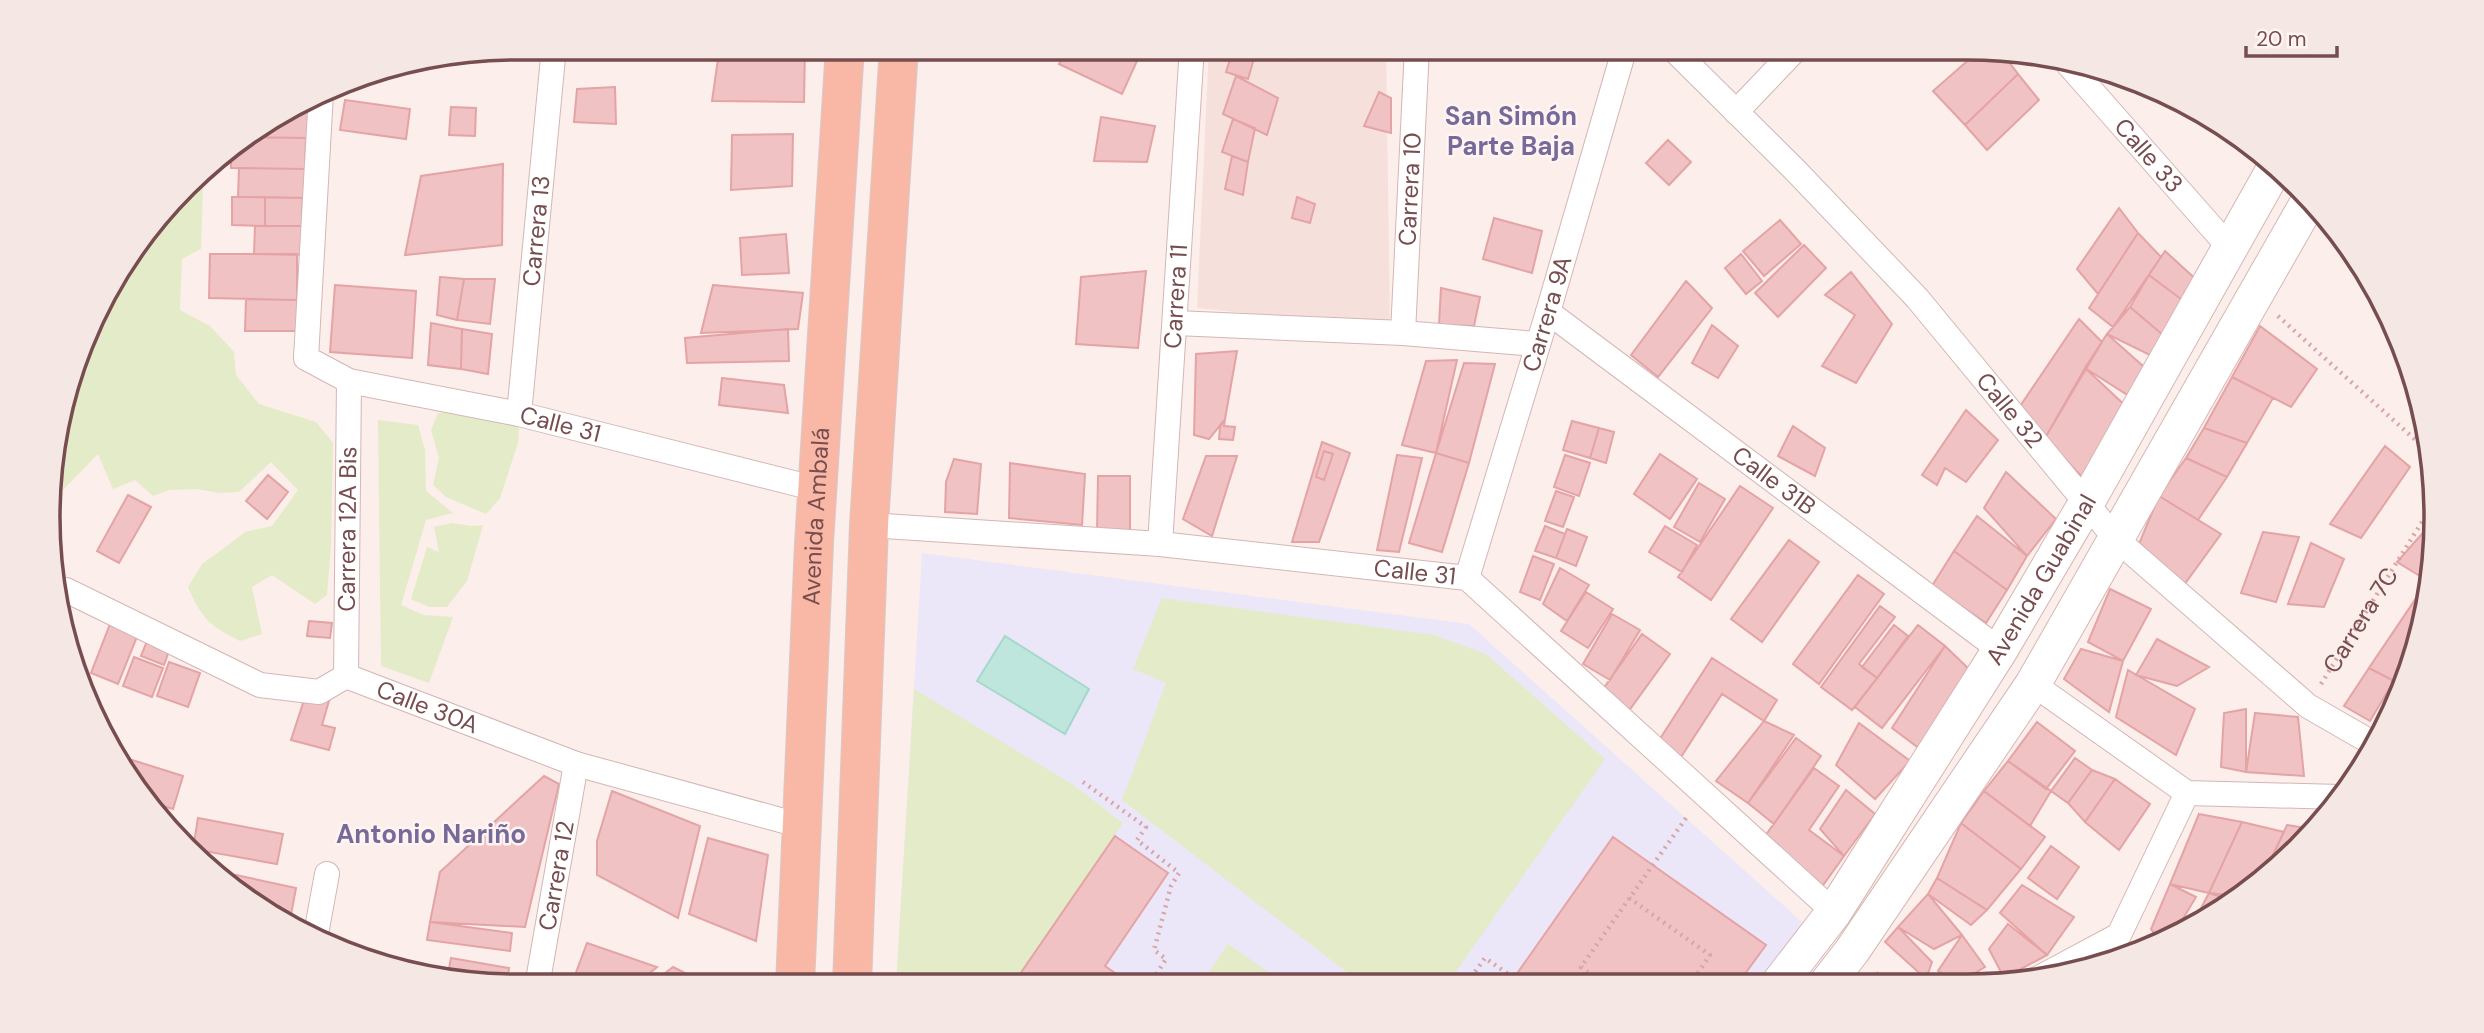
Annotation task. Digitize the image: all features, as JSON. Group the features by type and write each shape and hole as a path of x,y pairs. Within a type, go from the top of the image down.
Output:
{"main road":[{"name":"Avenida Ambalá","path":"795,974 817,489 844,60"},
{"path":"852,974 869,525 898,60"},
{"name":"Avenida Guabinal","path":"1786,974 1834,912 2000,650 2087,502 2271,175"},
{"name":"Avenida Guabinal","path":"1834,974 2033,684 2305,208"}],"street":[{"name":"Carrera 13","path":"519,414 553,60"},
{"name":"Carrera 11","path":"1160,544 1191,60"},
{"name":"Carrera 10","path":"1403,333 1416,60"},
{"name":"Carrera 9A","path":"1466,578 1548,313 1621,60"},
{"name":"Calle 32","path":"1684,60 1917,298 2115,538 2308,706 2366,739"},
{"path":"1736,112 1786,60"},
{"name":"Calle 33","path":"2075,72 2229,247"},
{"name":"Calle 31","path":"320,104 306,358 349,382 519,414 817,489"},
{"name":"Calle 31B","path":"1548,313 2000,650"},
{"path":"1176,323 1403,333 1537,344"},
{"name":"Carrera 12A Bis","path":"346,676 349,382"},
{"name":"Calle 31","path":"869,525 1160,544 1466,578 1834,912"},
{"name":"Calle 30A","path":"66,590 260,685 319,692 346,676 576,764 802,826"},
{"path":"2033,684 2187,793 2329,797"},
{"name":"Carrera 12","path":"539,974 576,764"},
{"path":"2099,954 2128,942 2187,793"},
{"path":"317,927 327,874"}],"path":[{"path":"2254,295 2419,443"},
{"name":"Carrera 7C","path":"2308,706 2424,519"},
{"path":"1083,782 1146,827 1137,840 1179,873 1171,886 1154,950 1166,959 1156,974"},
{"path":"1590,974 1581,967 1686,818"},
{"path":"1629,898 1710,955 1696,974"},
{"path":"1473,974 1485,958 1508,974"}],"shaded area":[{"path":"1208,60 1386,60 1390,328 1197,308"},
{"path":"922,553 1469,624 1810,929 1775,974 897,974"}],"green space":[{"path":"203,187 201,249 182,259 180,310 210,326 234,352 236,375 259,404 316,422 333,443 327,595 315,604 272,575 252,587 262,634 240,641 221,631 198,607 188,587 202,564 245,532 272,526 298,490 271,462 239,492 169,490 153,496 135,480 113,489 98,454 60,493 63,457 75,398 94,342 107,314 154,238 193,193"},
{"path":"461,411 520,418 518,443 500,498 486,514 446,497 433,485 439,458 431,430 438,413"},
{"path":"378,420 418,425 425,450 426,491 453,513 426,520 401,605 424,615 453,617 429,683 381,666"},
{"path":"452,523 483,525 467,581 447,607 429,607 411,599 427,547 439,552 434,527"},
{"path":"1162,598 1434,635 1486,654 1605,759 1454,974 1349,974 1122,800 1166,683 1133,669"},
{"path":"914,689 1072,784 1123,823 1020,974 897,974"},
{"path":"1228,944 1272,974 1208,974"}],"water":[{"path":"1005,636 1089,689 1065,734 977,681"}],"building":[{"path":"718,60 805,60 804,102 712,101"},
{"path":"1061,60 1137,61 1122,94 1059,64"},
{"path":"1230,60 1254,60 1248,79 1226,72"},
{"path":"1968,60 2008,61 2018,74 1965,125 1933,91"},
{"path":"2018,74 2039,100 1987,150 1965,125"},
{"path":"1236,76 1278,98 1267,135 1223,114"},
{"path":"615,87 616,124 574,122 577,89"},
{"path":"1379,92 1391,98 1391,133 1364,126"},
{"path":"345,100 410,109 406,139 340,130"},
{"path":"451,107 476,108 475,136 449,135"},
{"path":"309,110 309,138 263,137"},
{"path":"1101,117 1155,126 1147,162 1094,161"},
{"path":"1233,119 1255,128 1248,162 1222,152"},
{"path":"793,134 792,186 731,190 732,135"},
{"path":"263,137 306,138 305,169 231,168 231,160"},
{"path":"1668,140 1691,162 1669,185 1646,163"},
{"path":"1232,156 1248,162 1243,195 1225,189"},
{"path":"503,164 502,245 405,255 421,176"},
{"path":"239,168 305,169 305,198 238,197"},
{"path":"232,197 265,197 265,226 232,225"},
{"path":"265,197 303,198 302,226 265,226"},
{"path":"1297,197 1315,204 1310,223 1292,218"},
{"path":"2119,208 2138,233 2098,294 2077,269"},
{"path":"1494,218 1542,231 1532,273 1483,259"},
{"path":"1780,220 1801,244 1764,276 1743,251"},
{"path":"255,226 302,226 302,255 254,254"},
{"path":"2138,233 2161,257 2113,327 2089,308"},
{"path":"786,234 789,273 742,275 740,238"},
{"path":"1804,245 1826,268 1778,317 1755,293"},
{"path":"2165,251 2201,284 2189,305 2149,275"},
{"path":"210,254 297,254 297,300 209,298"},
{"path":"1741,254 1762,281 1746,294 1725,268"},
{"path":"1146,271 1138,348 1076,344 1081,277"},
{"path":"1851,272 1892,324 1856,383 1822,366 1855,315 1825,295"},
{"path":"2149,275 2189,305 2170,341 2130,307"},
{"path":"440,277 464,279 457,320 437,315"},
{"path":"464,279 495,279 490,324 457,320"},
{"path":"1686,281 1712,308 1658,377 1631,355"},
{"path":"335,285 416,291 412,358 330,352"},
{"path":"713,285 803,293 798,329 701,333"},
{"path":"1441,288 1480,297 1474,326 1439,325"},
{"path":"246,299 297,300 297,331 245,331"},
{"path":"2130,307 2170,341 2160,360 2107,334"},
{"path":"2079,319 2102,342 2045,438 2014,415"},
{"path":"431,323 462,329 461,369 428,365"},
{"path":"1712,325 1738,346 1718,378 1692,363"},
{"path":"2260,326 2317,369 2291,407 2232,377"},
{"path":"462,329 492,334 488,374 461,369"},
{"path":"788,329 789,361 687,363 685,338"},
{"path":"2107,334 2152,374 2137,401 2085,368"},
{"path":"1237,351 1225,419 1209,439 1194,435 1196,354"},
{"path":"1457,360 1436,453 1402,445 1426,361"},
{"path":"1464,363 1495,364 1469,463 1436,453"},
{"path":"2085,368 2132,412 2084,479 2045,438"},
{"path":"2232,377 2273,398 2247,443 2204,428"},
{"path":"722,378 784,385 788,413 719,405"},
{"path":"1966,410 1998,440 1966,482 1945,468 1937,485 1922,475"},
{"path":"1225,419 1224,426 1235,427 1233,440 1219,439 1220,427"},
{"path":"1572,421 1599,428 1590,458 1563,450"},
{"path":"1793,426 1825,448 1815,476 1778,456"},
{"path":"1599,428 1614,432 1606,463 1590,458"},
{"path":"2204,428 2247,443 2227,477 2186,458"},
{"path":"1322,442 1350,453 1319,542 1292,542"},
{"path":"2385,446 2410,467 2361,538 2330,524"},
{"path":"1324,451 1333,454 1324,480 1316,477"},
{"path":"1436,453 1469,463 1442,552 1409,543"},
{"path":"1660,454 1697,479 1670,519 1634,494"},
{"path":"1397,455 1422,458 1399,552 1377,550"},
{"path":"1565,455 1590,463 1579,496 1554,487"},
{"path":"1206,456 1237,456 1212,536 1183,519"},
{"path":"2186,458 2227,477 2198,520 2159,496"},
{"path":"954,459 981,464 977,514 945,512 946,482"},
{"path":"1010,463 1085,474 1082,525 1009,518"},
{"path":"2006,472 2056,519 2027,556 1984,508"},
{"path":"268,475 288,492 267,519 246,501"},
{"path":"1098,476 1130,476 1130,533 1097,532"},
{"path":"1699,483 1725,499 1700,542 1674,527"},
{"path":"1740,486 1773,508 1711,600 1678,577"},
{"path":"1556,491 1574,497 1563,527 1545,521"},
{"path":"128,495 151,507 119,563 97,551"},
{"path":"2159,496 2221,534 2184,585 2139,544"},
{"path":"1977,516 2027,556 2007,590 1954,551"},
{"path":"1545,526 1565,534 1556,558 1535,551"},
{"path":"1665,526 1697,545 1682,572 1649,552"},
{"path":"1567,529 1587,537 1576,566 1556,558"},
{"path":"2424,531 2420,576 2397,562"},
{"path":"2263,532 2299,537 2276,602 2241,593"},
{"path":"1789,540 1819,562 1762,642 1731,619"},
{"path":"2311,543 2344,559 2324,607 2288,604"},
{"path":"1954,551 2007,590 1986,623 1932,586"},
{"path":"1533,556 1554,564 1540,600 1520,592"},
{"path":"1560,568 1589,585 1567,621 1543,604"},
{"path":"1858,575 1884,594 1819,684 1793,664"},
{"path":"2110,589 2151,609 2123,661 2088,642"},
{"path":"1586,592 1613,609 1588,648 1561,631"},
{"path":"2418,596 2409,635 2394,681 2369,668"},
{"path":"1880,606 1895,617 1859,664 1877,678 1852,710 1821,687"},
{"path":"1612,614 1640,630 1610,680 1583,664"},
{"path":"112,619 140,629 118,684 91,673"},
{"path":"309,621 332,623 330,638 307,636"},
{"path":"1894,625 1908,636 1877,678 1862,667"},
{"path":"1918,625 1945,646 1882,728 1855,707"},
{"path":"1642,634 1670,654 1628,712 1601,692"},
{"path":"149,636 171,645 164,665 141,656"},
{"path":"2157,639 2209,667 2177,686 2136,675"},
{"path":"1945,646 1973,673 1920,749 1892,728"},
{"path":"2081,649 2123,661 2109,712 2064,679"},
{"path":"134,657 163,668 152,697 123,686"},
{"path":"1712,658 1777,700 1764,721 1722,694 1679,760 1656,745"},
{"path":"169,662 200,673 188,707 157,696"},
{"path":"2369,668 2394,681 2370,721 2344,706"},
{"path":"2128,670 2195,709 2176,755 2116,717"},
{"path":"306,694 329,701 322,725 335,728 329,750 291,740"},
{"path":"2246,709 2246,772 2221,767 2224,713"},
{"path":"2255,713 2298,717 2304,776 2246,772"},
{"path":"1764,721 1794,735 1748,803 1716,781"},
{"path":"2037,722 2075,751 2046,789 2008,761"},
{"path":"1859,723 1910,761 1875,799 1836,765"},
{"path":"1796,738 1821,756 1774,824 1748,803"},
{"path":"2075,758 2092,770 2068,803 2051,791"},
{"path":"132,761 183,776 173,809 163,806"},
{"path":"2008,761 2051,791 2030,826 1984,791"},
{"path":"1814,768 1839,786 1809,830 1844,856 1821,888 1760,843"},
{"path":"2092,770 2115,779 2085,822 2068,803"},
{"path":"544,776 559,784 525,927 430,922 440,872"},
{"path":"2115,779 2150,804 2119,850 2085,822"},
{"path":"1846,790 1875,814 1844,856 1820,829"},
{"path":"612,791 700,826 678,918 597,875 597,841"},
{"path":"1984,791 2045,837 2021,869 1961,823"},
{"path":"2199,814 2242,822 2209,893 2170,884"},
{"path":"198,818 283,834 277,864 205,851 194,841"},
{"path":"2242,822 2284,832 2272,857 2246,879 2223,895 2209,893"},
{"path":"1961,823 2021,869 1987,910 1937,878"},
{"path":"2287,825 2302,827 2291,840 2272,858"},
{"path":"1115,836 1168,873 1105,966 1117,974 1020,974"},
{"path":"1613,837 1766,945 1745,974 1517,974"},
{"path":"708,838 768,855 756,941 689,914"},
{"path":"2051,846 2079,867 2057,899 2028,878"},
{"path":"236,877 296,888 291,914 263,896"},
{"path":"1937,878 1987,910 1971,925 1928,894"},
{"path":"2170,884 2196,897 2183,919 2154,933 2151,929"},
{"path":"2022,885 2074,917 2047,955 2000,913"},
{"path":"2209,893 2220,897 2200,909"},
{"path":"1928,894 1962,935 1934,949 1898,927"},
{"path":"430,922 512,933 510,951 427,940"},
{"path":"2008,924 2047,955 2017,971 2001,973 1989,949"},
{"path":"1898,927 1932,962 1928,974 1920,974 1885,942"},
{"path":"1962,935 1985,967 1973,974 1944,974 1938,971"},
{"path":"587,943 657,967 648,974 575,974"},
{"path":"451,958 509,968 508,974 449,969"},
{"path":"673,967 687,974 664,974"}],"district":[{"name":"San Simón Parte Baja","path":"1511,131"},
{"name":"Antonio Nariño","path":"431,834"}]}
